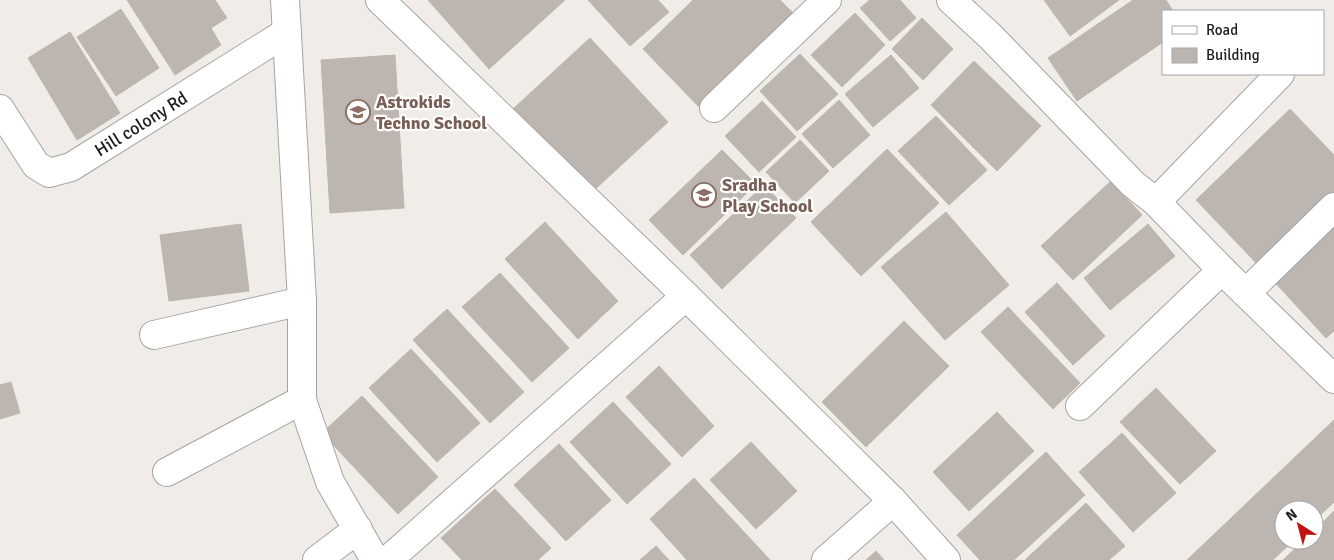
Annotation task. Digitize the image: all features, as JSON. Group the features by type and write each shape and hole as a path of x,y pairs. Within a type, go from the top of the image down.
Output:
{"street":[{"path":"286,0 302,301 302,400 330,482 375,560"},
{"path":"380,0 894,500 946,560"},
{"path":"714,108 827,0"},
{"path":"951,0 991,37 1133,184 1156,202 1222,270 1334,379"},
{"name":"Hill colony Rd","path":"0,109 9,141 36,165 49,173 71,167 287,32"},
{"path":"1156,202 1279,75"},
{"path":"1246,293 1334,207"},
{"path":"1080,406 1222,270"},
{"path":"388,560 686,296"},
{"path":"154,336 302,301"},
{"path":"167,472 302,400"},
{"path":"826,560 894,500"},
{"path":"317,560 358,529"}],"building":[{"path":"127,0 215,0 227,18 211,28 221,45 175,75"},
{"path":"428,0 565,0 489,69"},
{"path":"588,0 658,0 669,12 630,46"},
{"path":"693,0 780,0 796,16 701,109 643,49"},
{"path":"870,0 900,0 916,18 890,41 860,8"},
{"path":"1044,0 1119,0 1070,36"},
{"path":"1133,0 1166,0 1172,10 1162,10 1162,43 1077,101 1048,58"},
{"path":"121,9 159,68 116,96 77,37"},
{"path":"855,13 885,45 842,87 811,55"},
{"path":"922,18 953,49 923,80 892,49"},
{"path":"70,32 120,113 77,140 28,58"},
{"path":"590,38 668,122 591,193 513,109"},
{"path":"800,54 838,94 797,131 760,91"},
{"path":"395,55 404,208 330,213 321,60"},
{"path":"891,55 919,88 873,127 845,94"},
{"path":"974,61 1041,126 997,171 931,105"},
{"path":"839,100 870,135 833,168 802,134"},
{"path":"762,101 796,137 759,172 725,136"},
{"path":"1290,109 1334,155 1334,197 1261,268 1196,200"},
{"path":"936,116 987,170 949,205 898,151"},
{"path":"800,140 829,171 795,203 766,172"},
{"path":"887,149 939,203 861,276 811,222"},
{"path":"722,150 756,184 683,255 649,220"},
{"path":"1111,181 1142,215 1073,280 1041,246"},
{"path":"764,185 796,218 722,289 690,255"},
{"path":"946,212 1009,285 945,340 881,267"},
{"path":"1334,217 1334,331 1326,338 1270,277"},
{"path":"545,222 618,301 578,339 505,259"},
{"path":"241,224 249,291 169,301 160,235"},
{"path":"1148,224 1175,256 1110,310 1084,278"},
{"path":"500,273 569,348 532,382 462,307"},
{"path":"1057,283 1105,336 1073,365 1025,312"},
{"path":"1008,307 1080,383 1053,409 981,332"},
{"path":"447,309 524,392 490,423 413,340"},
{"path":"904,321 949,366 866,447 822,402"},
{"path":"411,349 480,423 437,462 369,388"},
{"path":"659,366 714,426 682,457 626,397"},
{"path":"11,382 20,413 0,419 0,385"},
{"path":"1156,388 1216,451 1180,484 1120,422"},
{"path":"362,396 438,477 398,514 322,433"},
{"path":"613,402 671,464 627,504 570,442"},
{"path":"997,412 1034,451 969,511 933,472"},
{"path":"1334,420 1334,502 1324,512 1324,500 1274,500 1274,550 1284,550 1273,560 1187,560"},
{"path":"1122,433 1176,493 1133,532 1079,472"},
{"path":"751,442 797,491 756,529 710,480"},
{"path":"559,444 611,500 566,541 514,485"},
{"path":"1046,452 1085,495 1014,560 980,560 957,535"},
{"path":"694,478 770,560 687,560 650,519"},
{"path":"495,489 551,548 538,560 462,560 441,538"},
{"path":"1086,503 1125,546 1109,560 1025,560"},
{"path":"1334,511 1334,560 1283,560 1294,550 1324,550 1324,521"},
{"path":"656,546 669,560 640,560"},
{"path":"876,551 884,560 866,560"}],"place":[{"name":"Astrokids Techno School","path":"358,112"},
{"name":"Sradha Play School","path":"704,195"}]}
